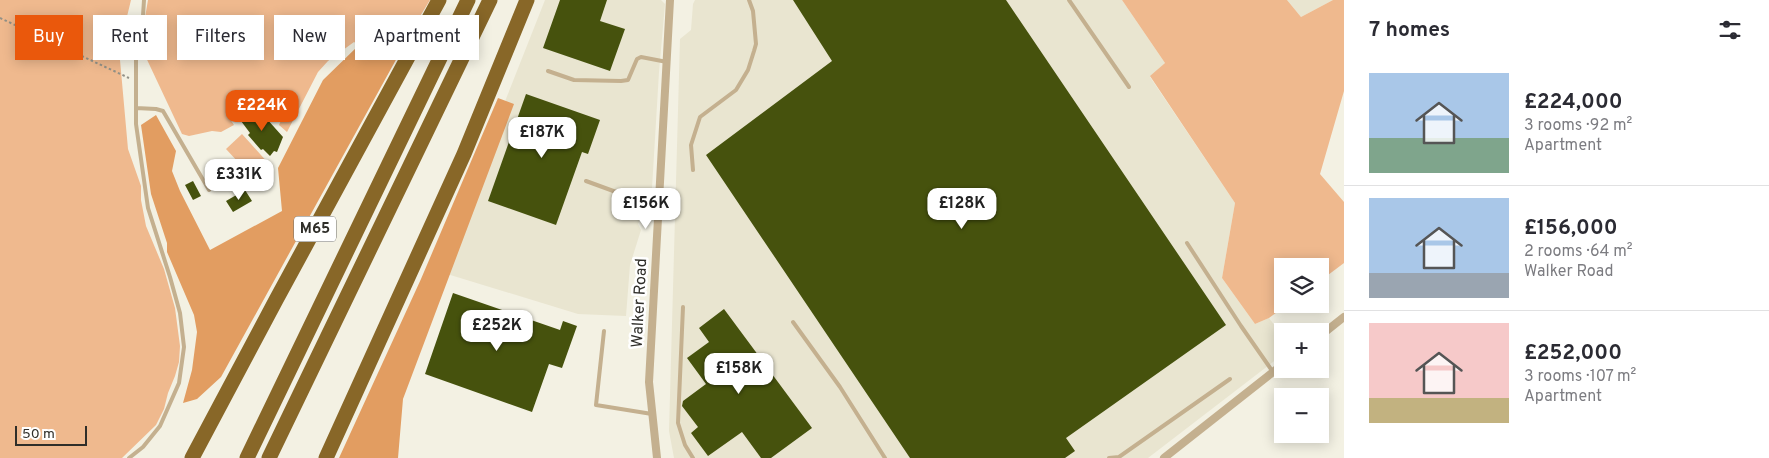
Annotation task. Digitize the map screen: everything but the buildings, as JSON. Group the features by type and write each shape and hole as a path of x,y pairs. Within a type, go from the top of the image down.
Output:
{"highway":[{"name":"M65","path":"192,458 440,0"},
{"name":"M65","path":"247,458 468,0"},
{"path":"269,458 490,0"},
{"path":"326,458 464,154 527,0"}],"street":[{"name":"Walker Road","path":"657,458 649,382 670,0"},
{"path":"1329,329 1344,317"},
{"path":"1164,458 1273,372"}],"lane":[{"path":"129,458 143,447 160,426 179,383 184,347 180,313 148,208 136,124 136,45 143,16 144,0"},
{"path":"693,170 691,145 700,117 736,90 748,70 756,44 753,11 749,0"},
{"path":"1069,0 1129,87"},
{"path":"548,71 574,80 622,82 628,80 637,59 641,57 667,62"},
{"path":"136,108 163,111 209,190"},
{"path":"586,181 638,200 659,202"},
{"path":"1187,243 1273,372"},
{"path":"683,307 678,424 685,445 693,458"},
{"path":"793,322 840,387 885,458"},
{"path":"604,331 596,405 652,414"},
{"path":"1109,458 1119,457 1230,379"}],"path":[{"path":"0,18 136,81"}],"shaded area":[{"path":"0,0 131,0 127,15 93,15 93,60 120,60 128,149 141,186 141,200 146,226 164,269 175,308 180,346 179,362 175,376 164,409 156,425 122,458 0,458"},
{"path":"148,0 430,0 421,15 355,15 355,43 345,49 345,15 274,15 274,60 329,60 318,72 287,132 279,125 285,112 284,103 263,93 228,116 234,125 221,132 212,131 189,136 182,134 147,60 167,60 167,15 145,15"},
{"path":"545,0 661,0 665,4 652,188 650,191 644,192 643,212 638,224 641,230 630,265 626,316 578,314 434,270 504,104"},
{"path":"695,0 1122,0 1165,63 1150,77 1235,203 1222,278 1255,324 1269,318 1274,325 1274,361 1148,458 674,458 669,431 680,39 691,30"},
{"path":"1122,0 1287,0 1301,17 1333,0 1344,0 1344,91 1320,174 1344,202 1344,263 1329,274 1329,258 1274,258 1274,313 1276,313 1255,324 1222,278 1235,203 1150,76 1165,63"},
{"path":"1287,0 1333,0 1301,17"},
{"path":"355,49 355,60 396,60 221,377 197,399 183,403 192,370 197,332 194,315 167,252 167,243 151,194 141,125 156,115 176,151 172,171 210,250 282,211 278,168 323,80"},
{"path":"498,98 514,104 403,399 398,458 339,458 421,279"},
{"path":"242,134 269,164 251,176 226,149"}]}
